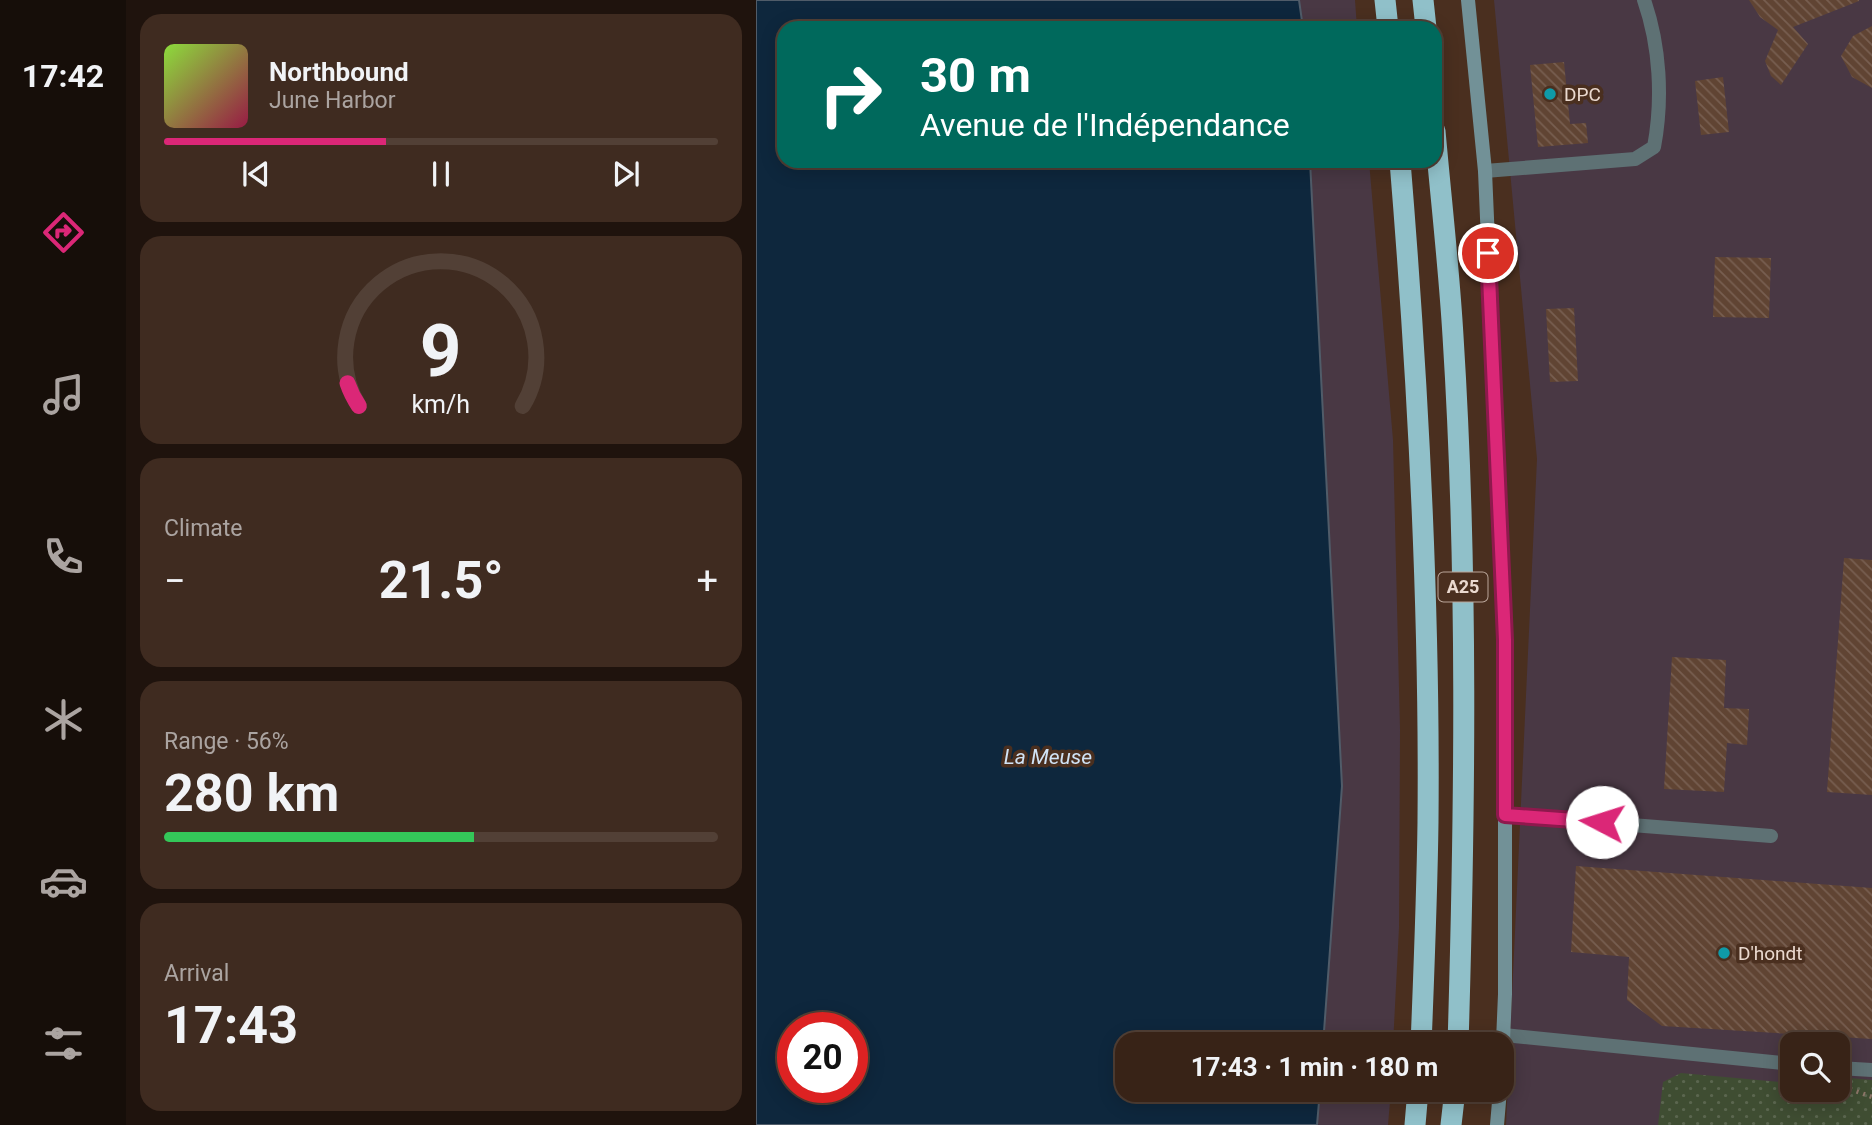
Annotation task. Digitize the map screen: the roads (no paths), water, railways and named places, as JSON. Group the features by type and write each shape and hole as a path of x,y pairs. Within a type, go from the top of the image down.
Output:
{"highway":[{"path":"1385,0 1387,21"},
{"path":"1423,0 1425,21"},
{"name":"A25","path":"1401,168 1415,336 1424,574 1428,821 1422,1032"},
{"name":"A25","path":"1438,168 1453,337 1463,573 1464,824 1458,1032"},
{"path":"1415,1125 1417,1102"},
{"path":"1451,1125 1454,1102"}],"main road":[{"path":"1468,0 1485,170 1505,640 1504,1032"},
{"path":"1497,1125 1499,1102"}],"lane":[{"path":"1485,170 1635,159 1654,147 1660,112 1652,23 1644,0"},
{"path":"1505,815 1771,836"},
{"path":"1514,1036 1780,1063"},
{"path":"1850,1069 1872,1070"}],"water":[{"name":"La Meuse","path":"756,0 1299,0 1302,21 777,21 777,168 1310,168 1342,786 1324,1032 1115,1032 1115,1102 1319,1102 1317,1125 756,1125"}],"place":[{"name":"DPC","path":"1550,94"},
{"name":"D'hondt","path":"1724,953"}]}
